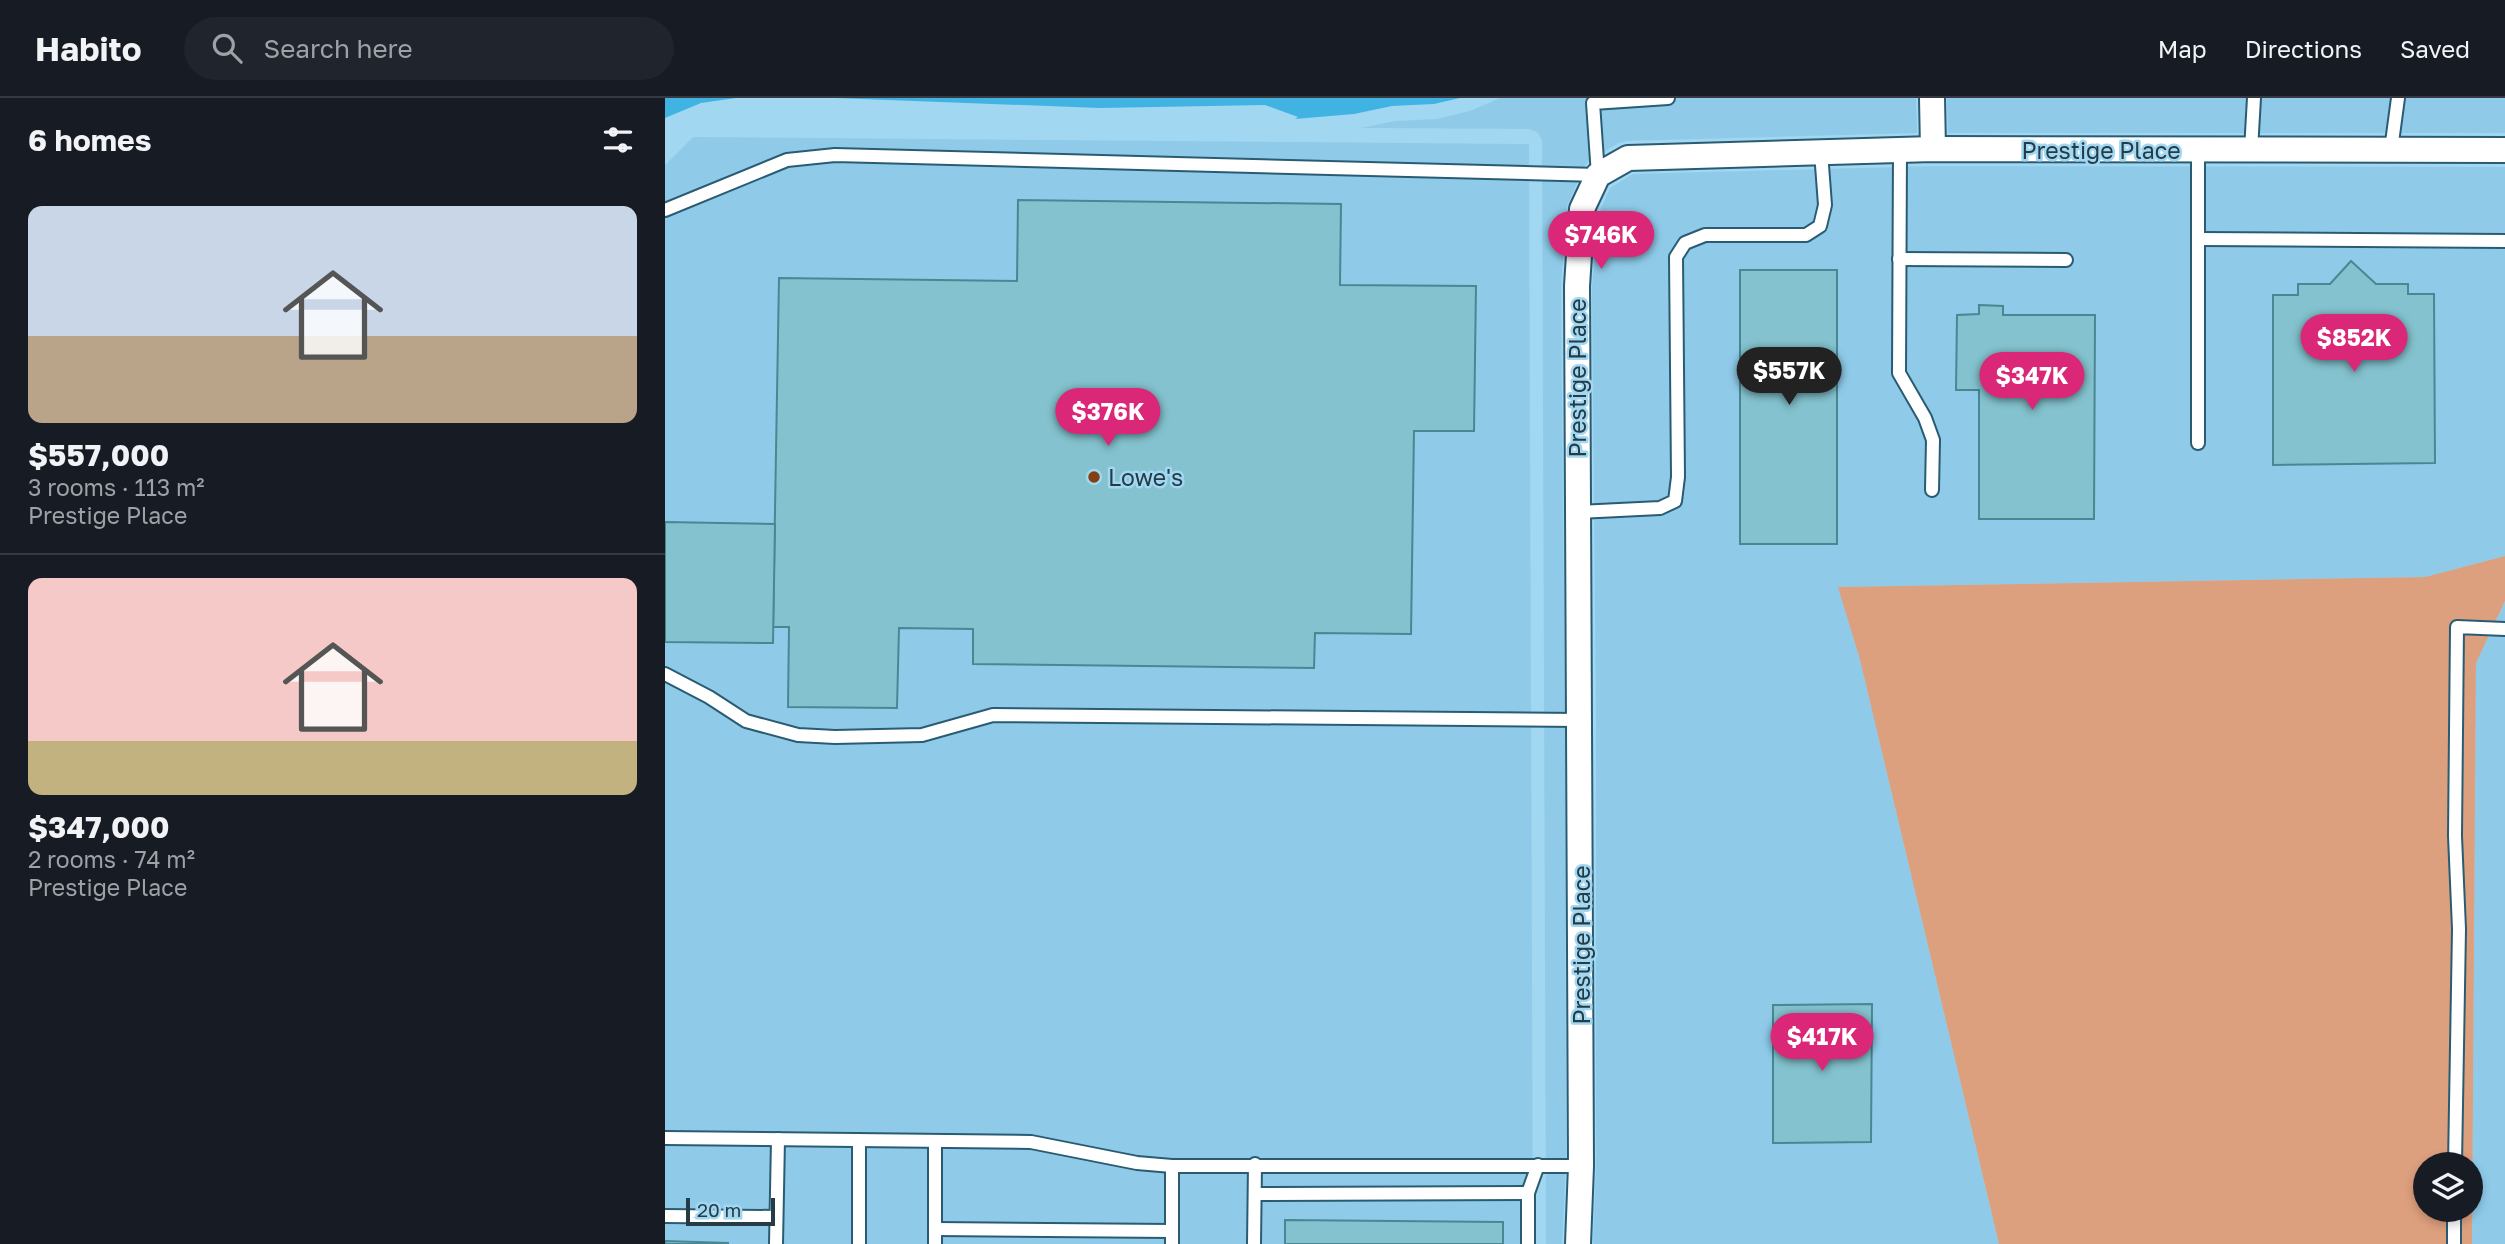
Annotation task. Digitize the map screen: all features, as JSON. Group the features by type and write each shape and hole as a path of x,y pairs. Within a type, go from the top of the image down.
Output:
{"street":[{"path":"1931,98 1933,149"},
{"name":"Prestige Place","path":"1578,1244 1581,1166 1577,286 1582,209 1598,175 1627,158 1821,152 1933,149 2505,150"}],"lane":[{"path":"665,210 787,160 835,155 1598,175 1592,101 1668,98"},
{"path":"2251,150 2254,98"},
{"path":"2391,150 2398,98"},
{"path":"1900,150 1899,373 1925,418 1933,440 1932,490"},
{"path":"2198,443 2199,150"},
{"path":"1578,512 1660,508 1675,501 1678,477 1676,257 1685,243 1705,235 1806,235 1820,226 1825,205 1821,152"},
{"path":"2199,239 2505,241"},
{"path":"1899,259 2066,260"},
{"path":"2455,1152 2459,929 2455,836 2457,627 2505,629"},
{"path":"665,674 746,721 798,735 835,737 922,735 993,715 1580,720"},
{"path":"665,1138 1031,1142 1137,1163 1172,1166 1581,1166"},
{"path":"776,1244 778,1139"},
{"path":"859,1140 859,1244"},
{"path":"935,1141 935,1244"},
{"path":"1254,1244 1255,1164"},
{"path":"1528,1244 1528,1193 1538,1165"},
{"path":"935,1229 1172,1238 1172,1166"},
{"path":"1255,1194 1528,1193"},
{"path":"665,1216 776,1217"},
{"path":"2454,1244 2455,1222"}],"shaded area":[{"path":"665,98 736,98 701,103 665,118"},
{"path":"835,98 1460,98 1434,104 1392,106 1354,114 1295,119 1298,117 1265,105 1100,108"},
{"path":"1500,98 1916,98 1917,133 1619,143 1590,160 1584,167 1567,206 1561,285 1566,1164 1562,1244 1546,1244 1542,140 1537,132 1528,129 1361,128 1395,121 1437,119 1470,111"},
{"path":"1947,98 2505,98 2505,133 1948,133"},
{"path":"693,137 1529,144 1533,1244 665,1244 665,165"},
{"path":"1934,166 2505,167 2505,556 2425,577 1839,587 1860,660 1999,1244 1593,1244 1596,1167 1596,721 1592,288 1598,215 1610,188 1633,174"},
{"path":"2505,556 2505,601 2476,663 2473,1152 2413,1152 2413,1222 2472,1222 2472,1244 1999,1244 1860,660 1838,587 2425,577"},
{"path":"2505,601 2505,1244 2472,1244 2472,1222 2483,1222 2483,1152 2473,1152 2476,663"}],"building":[{"name":"Lowe's","path":"1018,200 1341,204 1340,285 1476,286 1474,431 1414,431 1411,634 1315,633 1314,668 973,664 973,629 899,628 897,708 788,707 789,627 773,627 779,278 1017,281"},
{"path":"2351,261 2376,284 2408,284 2408,294 2434,294 2435,463 2273,465 2273,295 2298,295 2298,284 2330,284"},
{"path":"1740,270 1837,270 1837,544 1740,544"},
{"path":"1979,305 2003,306 2003,315 2095,315 2094,519 1979,519 1979,390 1956,390 1957,315 1979,314"},
{"path":"665,522 775,524 773,643 665,642"},
{"path":"1872,1004 1871,1142 1773,1143 1773,1005"},
{"path":"1285,1220 1503,1222 1503,1244 1285,1244"},
{"path":"665,1241 728,1243 728,1244 665,1244"}],"place":[{"name":"Lowe's","path":"1094,477"}]}
